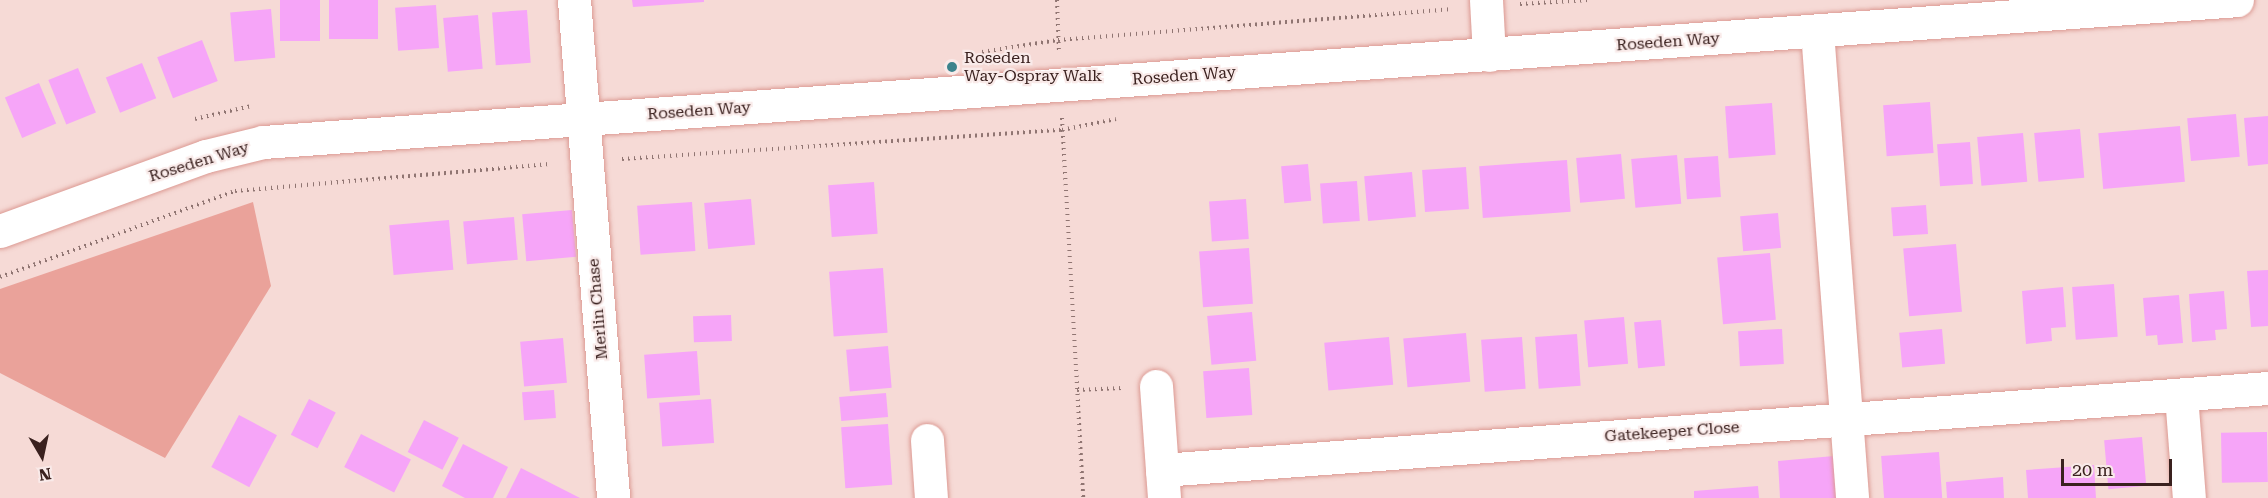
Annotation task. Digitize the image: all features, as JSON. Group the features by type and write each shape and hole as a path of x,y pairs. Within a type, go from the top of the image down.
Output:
{"street":[{"name":"Merlin Chase","path":"574,0 613,498"},
{"path":"1486,0 1489,55"},
{"name":"Roseden Way","path":"0,231 206,156 263,142 2237,0"},
{"path":"1817,31 1852,498"},
{"name":"Gatekeeper Close","path":"1156,386 1163,484 1846,419 2268,388"},
{"path":"2181,395 2189,498"},
{"path":"927,440 931,498"}],"path":[{"path":"1057,0 1083,498"},
{"path":"0,277 235,191 586,161 1062,130 1129,116"},
{"path":"1077,390 1156,386"}],"shaded area":[{"path":"253,202 271,286 165,458 0,373 0,289"}],"building":[{"path":"280,0 320,0 320,41 280,41"},
{"path":"329,0 378,0 378,39 329,39"},
{"path":"632,0 704,0 704,2 633,7"},
{"path":"436,5 439,48 398,51 395,8"},
{"path":"271,9 275,58 234,61 230,13"},
{"path":"527,10 531,63 496,65 492,12"},
{"path":"478,15 483,69 448,72 443,18"},
{"path":"202,40 218,81 173,98 157,57"},
{"path":"142,63 156,98 120,113 106,78"},
{"path":"78,68 96,113 66,124 48,80"},
{"path":"39,83 56,124 22,138 5,97"},
{"path":"1930,102 1934,153 1887,156 1883,105"},
{"path":"1772,103 1776,155 1729,158 1725,106"},
{"path":"2236,114 2240,157 2191,161 2187,118"},
{"path":"2268,116 2268,164 2248,166 2244,118"},
{"path":"2180,126 2185,182 2103,189 2098,133"},
{"path":"2080,129 2084,178 2038,182 2034,133"},
{"path":"2023,133 2027,182 1981,186 1977,137"},
{"path":"1970,142 1973,184 1940,186 1937,144"},
{"path":"1621,154 1625,199 1580,203 1576,158"},
{"path":"1677,155 1681,204 1635,208 1631,159"},
{"path":"1718,156 1721,197 1687,199 1684,158"},
{"path":"1567,160 1571,212 1483,218 1479,166"},
{"path":"1308,164 1311,201 1284,203 1281,166"},
{"path":"1466,167 1469,209 1425,212 1422,170"},
{"path":"1412,172 1416,217 1368,221 1364,176"},
{"path":"1357,181 1360,221 1323,223 1320,184"},
{"path":"874,182 878,234 832,237 828,185"},
{"path":"751,199 755,245 708,249 704,203"},
{"path":"1246,199 1249,239 1212,241 1209,202"},
{"path":"692,202 695,251 641,255 637,206"},
{"path":"1926,205 1928,234 1893,236 1891,207"},
{"path":"572,210 576,257 526,261 522,214"},
{"path":"1778,213 1781,248 1743,251 1740,216"},
{"path":"514,217 518,260 467,264 463,221"},
{"path":"449,220 453,270 394,275 389,225"},
{"path":"1956,244 1962,312 1909,316 1903,249"},
{"path":"1249,248 1253,304 1203,307 1199,251"},
{"path":"1770,253 1776,320 1723,324 1717,258"},
{"path":"883,268 888,333 834,337 829,272"},
{"path":"2268,270 2268,326 2251,327 2247,271"},
{"path":"2114,284 2118,337 2076,340 2072,287"},
{"path":"2063,287 2066,327 2051,328 2052,341 2026,344 2022,291"},
{"path":"2224,291 2227,329 2215,330 2216,340 2192,342 2189,294"},
{"path":"2179,295 2183,343 2158,345 2157,335 2146,336 2143,298"},
{"path":"1252,312 1256,361 1211,365 1207,316"},
{"path":"731,315 732,341 694,342 693,316"},
{"path":"1624,317 1628,364 1588,367 1584,320"},
{"path":"1661,320 1665,366 1638,368 1634,322"},
{"path":"1782,329 1784,364 1740,366 1738,331"},
{"path":"1942,329 1945,364 1902,368 1899,333"},
{"path":"1466,333 1470,382 1408,387 1403,338"},
{"path":"1577,334 1581,386 1539,389 1535,337"},
{"path":"1389,337 1393,385 1328,390 1324,343"},
{"path":"1522,337 1526,389 1485,392 1481,340"},
{"path":"563,338 567,383 524,387 520,342"},
{"path":"888,346 892,388 850,392 846,350"},
{"path":"697,351 700,395 647,399 644,355"},
{"path":"1249,368 1252,415 1206,418 1203,371"},
{"path":"554,390 556,418 524,420 522,392"},
{"path":"886,393 888,417 841,421 839,397"},
{"path":"309,399 336,413 318,448 291,435"},
{"path":"711,399 714,443 662,447 659,403"},
{"path":"239,415 277,435 249,487 211,467"},
{"path":"424,420 459,438 442,470 408,452"},
{"path":"888,424 892,485 845,488 841,427"},
{"path":"2267,432 2268,482 2222,483 2221,433"},
{"path":"361,434 411,459 394,492 344,467"},
{"path":"2142,437 2146,486 2108,489 2104,440"},
{"path":"463,444 508,467 493,498 465,498 442,486"},
{"path":"1939,452 1942,498 1884,498 1881,456"},
{"path":"1834,456 1838,498 1780,498 1778,461"},
{"path":"2094,465 2096,498 2028,498 2026,470"},
{"path":"521,468 580,498 506,498"},
{"path":"2003,477 2004,498 1947,498 1946,482"},
{"path":"1758,486 1759,498 1694,498 1694,491"}],"place":[{"name":"Roseden Way-Ospray Walk","path":"952,67"}]}
